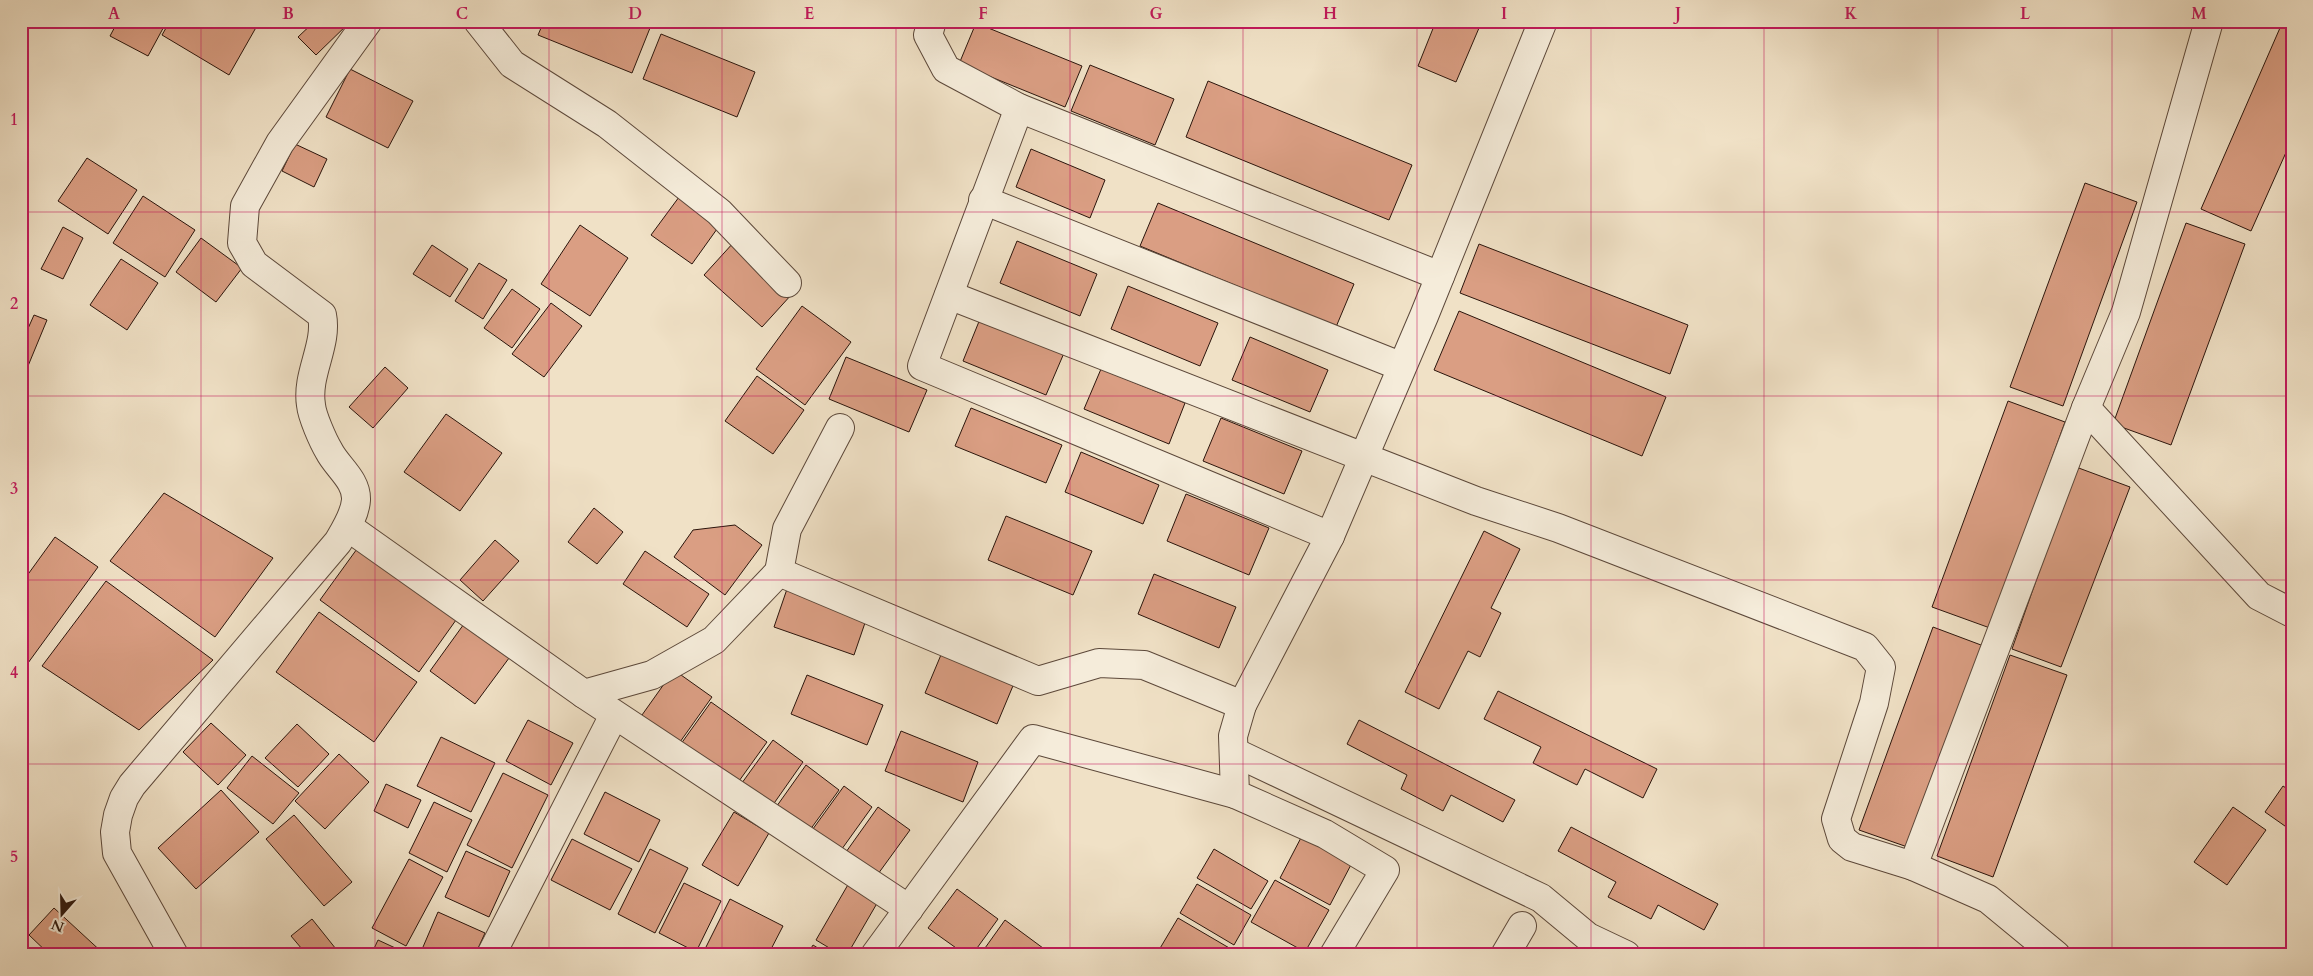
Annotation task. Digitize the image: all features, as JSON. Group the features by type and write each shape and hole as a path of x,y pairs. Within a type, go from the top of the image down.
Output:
{"street":[{"path":"174,955 117,853 115,832 124,798 132,784 338,542 348,527 356,500 353,483 328,452 311,405 312,381 325,329 322,315 254,264 242,243 245,206 280,143 368,21"},
{"path":"478,21 512,64 607,124 704,200 719,212 787,283"},
{"path":"932,21 928,35 946,69 1019,108 1440,276"},
{"path":"1235,794 1233,736 1242,705 1330,536 1400,366 1440,276 1542,21"},
{"path":"1913,866 2086,408 2126,312 2209,21"},
{"path":"1019,108 922,366 1330,536"},
{"path":"983,200 1400,366"},
{"path":"949,295 1476,501 1568,532 1865,647 1880,667 1879,676 1874,702 1836,819 1842,839 1852,847 1913,866 1988,899 2056,955"},
{"path":"2086,408 2260,596 2292,613"},
{"path":"584,694 652,675 714,640 779,572 787,529 840,428"},
{"path":"348,527 614,715 909,909"},
{"path":"779,572 1038,682 1099,663 1144,665 1242,705"},
{"path":"491,955 614,715"},
{"path":"875,955 1033,739 1235,794 1325,834 1385,870 1334,955"},
{"path":"1234,752 1541,898 1588,937 1626,955"},
{"path":"1505,955 1522,926"}],"building":[{"path":"118,21 167,21 148,56 110,36"},
{"path":"170,21 253,21 258,24 229,75 162,35"},
{"path":"315,21 351,21 316,55 298,37"},
{"path":"544,21 633,21 650,28 632,73 538,35"},
{"path":"1436,21 1463,21 1479,28 1456,82 1418,66"},
{"path":"2283,21 2292,21 2292,139 2251,231 2201,209"},
{"path":"976,23 1082,66 1065,107 959,64"},
{"path":"661,34 755,72 737,117 643,79"},
{"path":"1090,65 1174,99 1155,145 1071,111"},
{"path":"350,69 413,101 388,148 326,117"},
{"path":"1208,81 1412,165 1389,220 1186,137"},
{"path":"295,144 327,159 314,187 282,171"},
{"path":"1031,149 1105,180 1090,218 1016,187"},
{"path":"87,158 137,190 108,234 58,201"},
{"path":"2085,183 2137,202 2063,406 2010,387"},
{"path":"682,193 722,222 692,264 651,235"},
{"path":"143,196 195,230 165,277 113,243"},
{"path":"1158,203 1354,284 1336,327 1140,246"},
{"path":"2186,223 2245,244 2171,445 2113,424"},
{"path":"580,225 628,258 590,316 541,284"},
{"path":"63,227 83,238 63,279 41,269"},
{"path":"201,238 242,268 216,302 176,272"},
{"path":"1017,241 1097,274 1080,316 1000,283"},
{"path":"734,242 792,294 762,327 704,275"},
{"path":"1479,244 1688,325 1670,374 1460,293"},
{"path":"432,245 468,269 450,297 413,274"},
{"path":"121,259 158,283 127,330 90,305"},
{"path":"479,263 507,280 483,319 455,301"},
{"path":"1128,286 1218,323 1200,366 1111,329"},
{"path":"512,289 540,309 512,348 484,328"},
{"path":"551,303 582,326 544,377 512,354"},
{"path":"802,306 851,342 805,405 756,369"},
{"path":"1459,311 1666,397 1642,456 1434,370"},
{"path":"34,315 47,320 28,366 21,363 21,331 26,333"},
{"path":"980,319 1064,353 1046,395 963,361"},
{"path":"1250,337 1328,370 1310,412 1232,380"},
{"path":"846,357 927,390 909,432 829,399"},
{"path":"385,367 408,388 373,428 349,407"},
{"path":"1101,369 1185,403 1169,444 1084,409"},
{"path":"757,376 804,410 773,454 725,421"},
{"path":"2008,401 2065,422 1990,628 1932,607"},
{"path":"971,408 1062,445 1046,483 955,446"},
{"path":"446,414 502,453 460,511 404,472"},
{"path":"1221,418 1302,451 1284,494 1203,461"},
{"path":"1081,452 1159,485 1143,524 1065,492"},
{"path":"2076,467 2130,487 2061,667 2012,649"},
{"path":"164,493 273,558 215,637 110,561"},
{"path":"1186,494 1269,528 1249,575 1167,541"},
{"path":"594,508 623,532 597,564 568,542"},
{"path":"1006,516 1092,551 1073,595 988,560"},
{"path":"735,525 762,545 725,595 674,557 693,530"},
{"path":"1484,531 1520,549 1491,608 1501,613 1480,657 1468,651 1439,709 1405,692"},
{"path":"55,537 98,567 28,663 21,658 21,584"},
{"path":"495,540 519,561 483,601 460,580"},
{"path":"362,542 461,613 419,672 320,600"},
{"path":"645,551 709,594 687,627 623,584"},
{"path":"1154,574 1236,607 1219,648 1138,614"},
{"path":"106,581 213,660 139,730 42,666"},
{"path":"787,589 867,617 854,655 774,627"},
{"path":"319,612 417,682 374,742 276,672"},
{"path":"469,617 515,650 475,704 430,671"},
{"path":"1933,627 1989,648 1916,850 1859,830"},
{"path":"943,650 1015,681 997,724 925,693"},
{"path":"2010,655 2067,675 1993,877 1937,856"},
{"path":"674,670 712,697 675,749 637,722"},
{"path":"807,675 883,705 867,745 791,714"},
{"path":"1498,691 1657,769 1643,798 1585,769 1577,785 1533,763 1541,747 1484,719"},
{"path":"711,702 767,742 734,788 678,748"},
{"path":"528,720 573,743 551,785 506,761"},
{"path":"1359,720 1515,800 1503,822 1451,795 1443,811 1401,789 1407,775 1347,744"},
{"path":"211,723 246,755 218,785 183,752"},
{"path":"297,724 329,754 298,787 265,758"},
{"path":"901,731 978,762 963,802 885,771"},
{"path":"441,737 495,763 471,812 417,786"},
{"path":"773,740 803,762 770,809 739,787"},
{"path":"339,754 369,782 325,829 295,801"},
{"path":"252,756 299,793 273,824 227,788"},
{"path":"806,765 839,790 807,834 774,810"},
{"path":"503,773 548,795 512,868 467,845"},
{"path":"386,784 421,800 408,828 374,811"},
{"path":"844,786 872,807 839,853 810,833"},
{"path":"2283,786 2292,792 2292,831 2265,812"},
{"path":"221,790 259,832 196,889 158,848"},
{"path":"605,792 660,820 639,862 584,834"},
{"path":"434,802 472,820 447,872 409,853"},
{"path":"878,807 910,830 878,874 846,852"},
{"path":"2233,807 2266,830 2227,885 2194,862"},
{"path":"734,812 769,833 738,886 702,865"},
{"path":"294,815 352,882 324,906 266,839"},
{"path":"1571,827 1718,904 1704,930 1658,905 1651,919 1608,897 1616,882 1558,851"},
{"path":"1304,832 1354,859 1330,905 1280,878"},
{"path":"572,839 632,869 610,910 551,880"},
{"path":"650,849 688,868 655,933 618,914"},
{"path":"1214,849 1268,881 1251,909 1197,878"},
{"path":"466,851 510,871 489,917 445,897"},
{"path":"409,859 443,877 406,946 372,928"},
{"path":"853,876 883,893 847,955 841,955 816,940"},
{"path":"1275,880 1329,910 1305,952 1251,922"},
{"path":"684,883 721,901 696,952 659,933"},
{"path":"1197,884 1251,915 1234,945 1180,913"},
{"path":"957,889 998,919 972,955 966,955 928,928"},
{"path":"730,899 783,926 768,955 702,955"},
{"path":"54,908 105,955 50,955 29,935"},
{"path":"438,912 485,933 475,955 420,954"},
{"path":"1178,918 1231,949 1227,955 1156,955"},
{"path":"312,919 336,949 329,955 307,955 291,936"},
{"path":"1005,920 1047,951 1045,955 980,955"},
{"path":"378,940 404,952 402,955 371,955"},
{"path":"813,945 829,955 807,955"}]}
